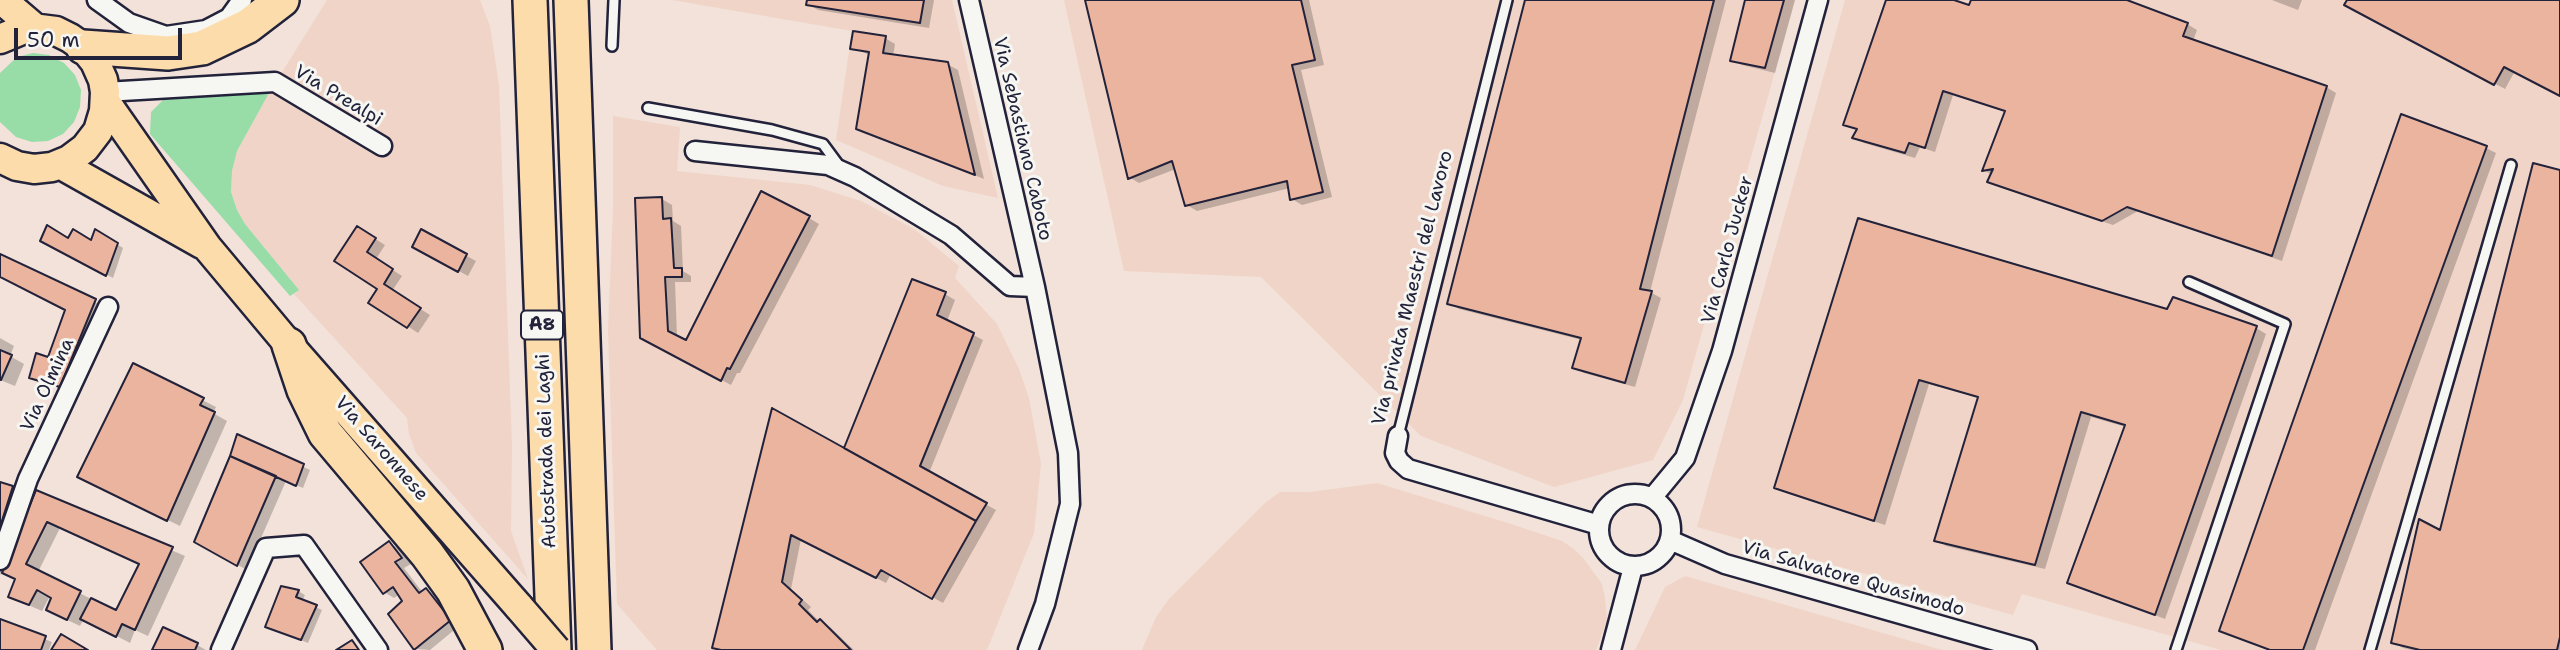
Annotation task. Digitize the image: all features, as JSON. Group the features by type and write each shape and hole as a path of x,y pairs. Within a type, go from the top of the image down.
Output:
{"highway":[{"path":"83,47 168,53 202,48 252,9 282,0"},
{"name":"Autostrada dei Laghi","path":"530,0 555,650"},
{"name":"Autostrada dei Laghi","path":"571,0 594,650"},
{"path":"289,345 304,390 325,433 440,572 453,590 485,650"}],"main road":[{"path":"2,0 36,29"},
{"path":"0,38 24,29 36,29 55,32 83,47"},
{"name":"Via Saronnese","path":"83,47 95,62 103,80 105,97 207,247 555,650"},
{"path":"6,165 34,169 60,164 85,148 97,131 105,97"},
{"name":"Via Saronnese","path":"60,164 207,247"}],"street":[{"path":"97,0 130,23 166,36 206,30 252,9"},
{"name":"Via Sebastiano Caboto","path":"969,0 1035,287 1068,453 1070,504 1045,604 1028,650"},
{"name":"Via Carlo Jucker","path":"1652,498 1685,457 1722,351 1818,0"},
{"name":"Via Prealpi","path":"105,97 275,82 382,146"},
{"path":"695,150 828,165 916,212 951,235 1010,286 1035,287"},
{"name":"Via Olmina","path":"0,561 28,479 107,307"},
{"name":"Via privata Maestri del Lavoro","path":"1398,436 1395,453 1408,469 1600,525"},
{"path":"1630,494 1652,498 1662,506 1671,528 1665,551 1657,560 1646,565 1633,567 1621,564 1603,548 1600,525 1603,514 1619,498 1630,494"},
{"name":"Via Salvatore Quasimodo","path":"1670,540 1725,565 2027,650"},
{"path":"221,650 266,548 304,545 378,650"},
{"path":"1611,650 1633,567"}],"lane":[{"path":"612,46 614,0"},
{"name":"Via privata Maestri del Lavoro","path":"1398,436 1507,0"},
{"path":"648,108 772,130 823,144 843,172"},
{"path":"2370,650 2511,165"},
{"path":"2176,650 2285,324 2189,282"}],"shaded area":[{"path":"327,0 480,0 490,26 499,85 512,446 511,531 528,579 416,453 407,418 294,294 299,290 245,224 237,210 231,192 237,151 269,93"},
{"path":"672,0 952,0 998,198 943,186 836,140 852,31"},
{"path":"1064,0 1795,0 1683,400 1653,460 1554,487 1421,436 1261,277 1124,271"},
{"path":"1845,0 2560,0 2560,650 2221,650 2022,594 2013,615 1697,527"},
{"path":"613,116 680,127 677,171 810,185 861,201 914,229 959,266 955,278 997,324 1019,369 1029,398 1041,464 1034,533 987,650 657,650 617,604 608,329 613,209"},
{"path":"1377,483 1562,541 1574,549 1602,584 1607,621 1596,650 1142,650 1156,617 1169,599 1265,503 1280,492 1311,492"},
{"path":"1685,576 1942,650 1635,650 1665,587"}],"green space":[{"path":"33,53 49,55 64,63 75,75 81,90 80,107 74,122 63,134 48,141 32,142 16,137 0,122 0,73 17,57"},
{"path":"190,92 269,93 237,151 231,192 245,224 299,290 290,296 150,134 151,112 164,99"}],"building":[{"path":"807,0 924,0 920,23 806,5"},
{"path":"1085,0 1301,0 1315,60 1292,65 1323,192 1290,200 1287,181 1185,206 1172,161 1128,179"},
{"path":"1525,0 1714,0 1640,289 1652,291 1625,383 1572,368 1581,338 1447,304"},
{"path":"1745,0 1784,0 1765,68 1730,61"},
{"path":"1886,0 1954,0 1969,5 1971,0 2127,0 2188,23 2183,36 2327,86 2272,256 2127,207 2102,221 1987,182 1993,169 1982,171 2005,111 1943,91 1925,148 1909,143 1905,153 1852,138 1857,129 1843,125"},
{"path":"2347,0 2560,0 2560,96 2504,67 2494,85 2344,5"},
{"path":"853,31 886,36 883,53 948,62 975,175 856,129 869,52 850,49"},
{"path":"2401,114 2487,146 2303,650 2270,650 2219,631"},
{"path":"2533,163 2560,170 2560,637 2557,650 2420,650 2391,643 2419,519 2440,530"},
{"path":"761,191 810,216 730,369 727,368 721,381 640,338 635,198 662,197 663,219 671,218 674,268 682,268 682,277 665,277 668,331 686,340"},
{"path":"1858,218 2167,309 2173,297 2257,326 2155,615 2067,583 2125,425 2081,412 2035,565 1934,541 1978,397 1919,380 1874,521 1774,488"},
{"path":"47,225 68,238 73,229 91,240 95,229 118,243 106,276 40,241"},
{"path":"357,226 376,238 367,252 393,269 384,284 421,308 407,328 368,303 377,289 334,261"},
{"path":"421,229 467,254 458,272 412,247"},
{"path":"0,254 96,299 60,387 29,378 36,353 48,357 65,310 0,277"},
{"path":"912,279 946,292 937,315 974,333 920,466 987,503 976,521 844,448"},
{"path":"0,350 12,355 1,380 0,380"},
{"path":"133,363 204,398 200,405 215,412 167,521 77,477"},
{"path":"772,408 976,521 932,599 881,570 876,578 791,535 782,582 802,600 799,604 817,622 820,619 851,650 712,648"},
{"path":"237,434 304,464 296,486 230,456"},
{"path":"230,456 276,476 237,566 194,542"},
{"path":"0,482 13,486 0,527"},
{"path":"36,490 173,547 135,630 122,624 116,637 80,619 91,598 116,610 139,564 47,522 26,564 81,591 67,620 46,610 51,598 37,590 29,605 8,597 15,579 2,573"},
{"path":"389,541 402,558 395,562 419,593 426,588 451,620 414,650 388,614 402,601 393,587 383,594 360,562"},
{"path":"281,586 299,590 296,597 317,605 301,640 265,627"},
{"path":"0,619 46,636 41,650 0,650"},
{"path":"163,627 198,643 195,650 152,650"},
{"path":"61,634 88,650 51,650"},
{"path":"352,640 359,650 336,650"}]}
